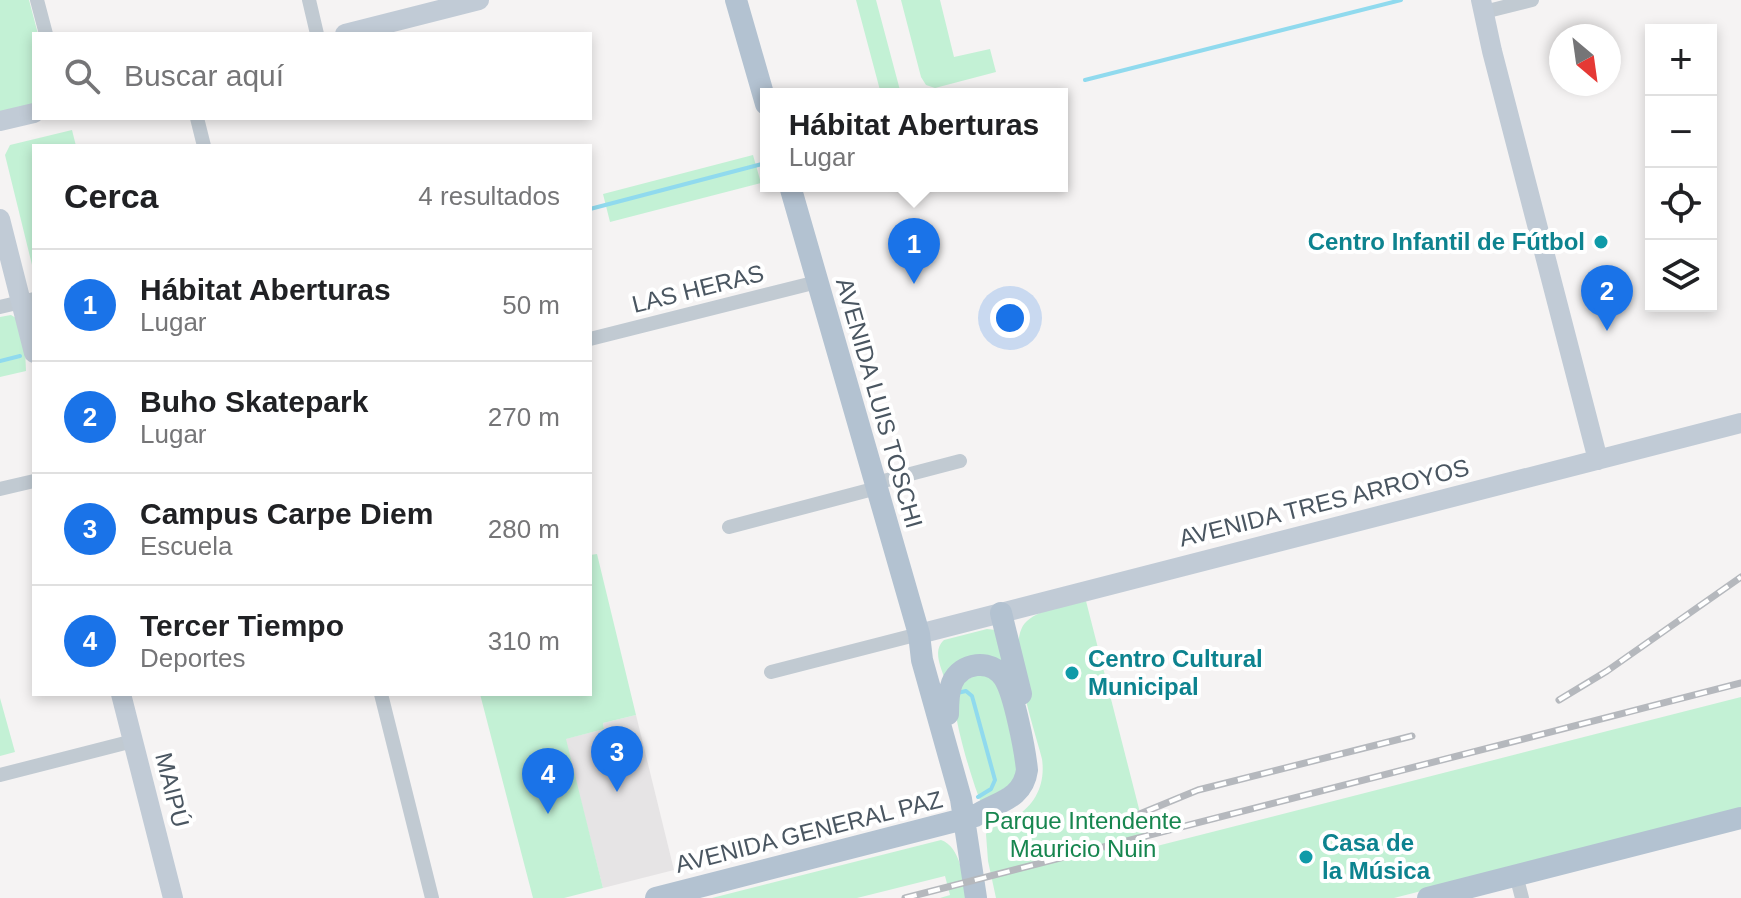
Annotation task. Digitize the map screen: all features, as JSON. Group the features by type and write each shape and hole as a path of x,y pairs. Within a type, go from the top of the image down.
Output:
{"main road":[{"path":"736,0 761,88"},
{"name":"AVENIDA LUIS TOSCHI","path":"793,192 919,634 922,660 970,817 976,898"},
{"path":"970,817 997,818 1016,811 1028,799 1038,779 1037,759 1001,613"},
{"name":"AVENIDA LUIS TOSCHI","path":"919,634 931,653 948,714 990,898"},
{"path":"948,714 951,686 961,672 971,666 983,665 1002,675 1009,690 1027,774 1016,794 970,817"},
{"name":"AVENIDA GENERAL PAZ","path":"656,898 970,817"},
{"path":"1487,898 1741,818"},
{"path":"1428,898 1519,888 1741,833"}],"street":[{"path":"37,0 45,32"},
{"path":"309,0 317,32"},
{"path":"353,32 479,0"},
{"path":"1532,0 1482,6 1598,460"},
{"path":"0,121 32,113"},
{"path":"198,120 204,144"},
{"path":"0,219 28,301 32,336"},
{"name":"LAS HERAS","path":"592,338 817,282"},
{"path":"0,307 28,301"},
{"name":"AVENIDA TRES ARROYOS","path":"919,634 1741,423"},
{"path":"729,527 960,461"},
{"path":"0,489 32,481"},
{"path":"771,672 919,634"},
{"name":"MAIPÚ","path":"122,696 173,898"},
{"path":"382,696 432,898"},
{"path":"0,775 133,741"}],"shaded area":[{"path":"636,715 674,870 603,888 565,739 604,729 603,723"}],"green space":[{"path":"0,0 29,0 37,32 32,32 32,106 0,114"},
{"path":"856,0 876,0 899,88 879,88"},
{"path":"901,0 940,0 954,57 990,49 996,72 935,88 926,85 921,77"},
{"path":"72,130 76,144 32,144 32,265 5,155 10,145"},
{"path":"753,155 760,180 760,183 610,222 603,194"},
{"path":"11,315 16,318 25,349 26,371 0,377 0,317"},
{"path":"597,554 636,715 603,723 604,729 566,739 603,888 564,898 533,898 481,696 592,696 592,555"},
{"name":"Parque Intendente Mauricio Nuin","path":"1086,601 1149,848 1741,697 1741,809 1394,898 996,898 986,834 993,827 1017,816 1031,803 1040,788 1043,769 1019,666 1020,631 1027,621 1040,613"},
{"path":"987,629 996,630 1008,672 944,677 938,653 944,640"},
{"path":"982,673 1000,684 1020,779 981,802 964,750 955,697 962,685"},
{"path":"0,698 15,752 0,756"},
{"path":"941,840 957,856 968,898 940,898 950,895 945,876 857,898 712,898"}],"waterway":[{"path":"1085,80 1401,0"},
{"path":"592,208 760,165"},
{"path":"0,361 20,356"},
{"path":"957,693 966,691 972,696 995,780 991,789 978,797"}],"railway":[{"path":"1559,700 1607,671 1741,577"},
{"path":"905,898 1741,683"},
{"path":"1125,820 1198,790 1412,736"}],"place":[{"name":"Centro Infantil de Fútbol","path":"1601,242"},
{"name":"Hábitat Aberturas","path":"914,284"},
{"name":"Buho Skatepark","path":"1607,331"},
{"name":"Centro Cultural Municipal","path":"1072,673"},
{"name":"Campus Carpe Diem","path":"617,792"},
{"name":"Tercer Tiempo","path":"548,814"},
{"name":"Casa de la Música","path":"1306,857"}]}
